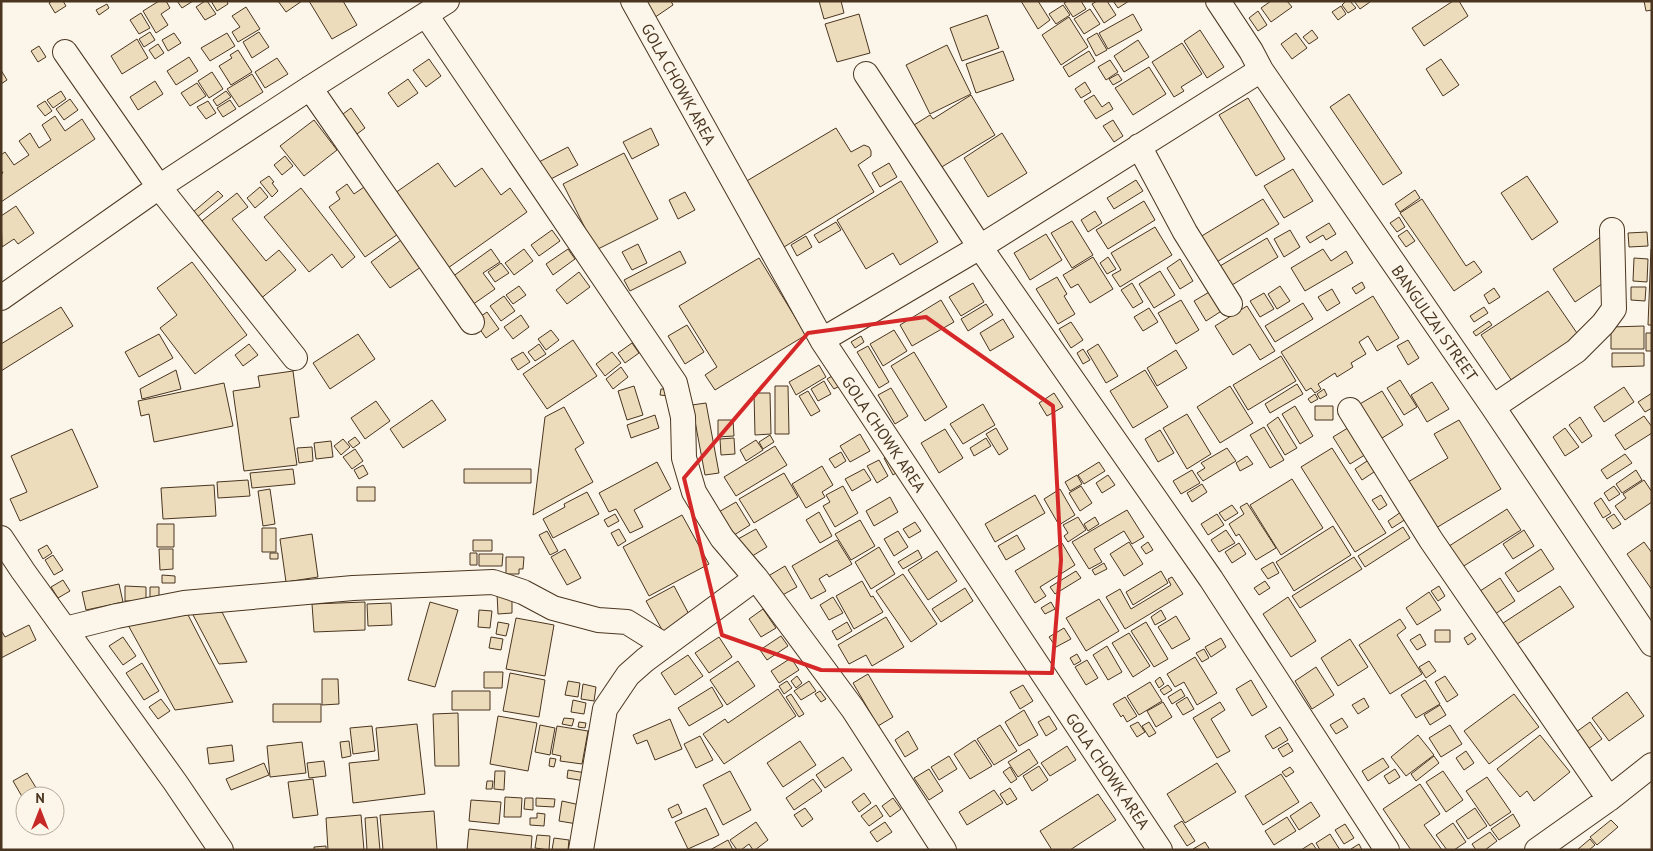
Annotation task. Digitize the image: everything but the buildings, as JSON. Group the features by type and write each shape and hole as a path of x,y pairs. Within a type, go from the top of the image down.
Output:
{"street":[{"path":"1,298 160,187 447,1"},
{"name":"GOLA CHOWK AREA","path":"633,1 822,340 1160,850"},
{"name":"BANGULZAI STREET","path":"1218,1 1251,51 1261,70 1493,407 1652,644"},
{"path":"426,15 675,383 683,417 684,458 694,492 722,538 756,578 853,708 944,850"},
{"path":"64,52 160,187 295,358"},
{"path":"822,340 980,247 1261,70"},
{"path":"866,74 980,247 1211,579 1387,850"},
{"path":"310,88 472,322"},
{"path":"1139,146 1186,232 1230,304"},
{"path":"1493,407 1576,351 1603,324 1614,309 1612,230"},
{"path":"1350,410 1432,540 1609,799"},
{"path":"1,538 64,629 175,782 221,850"},
{"path":"582,849 605,708 628,675 664,645 756,578"},
{"path":"64,629 116,616 184,603 353,588 493,582 523,592 553,608 598,620 627,622 664,645"},
{"path":"1537,850 1609,799 1652,765"}],"highlighted area":[{"path":"926,317 1053,406 1061,560 1052,673 821,670 722,635 684,478 808,333"}]}
